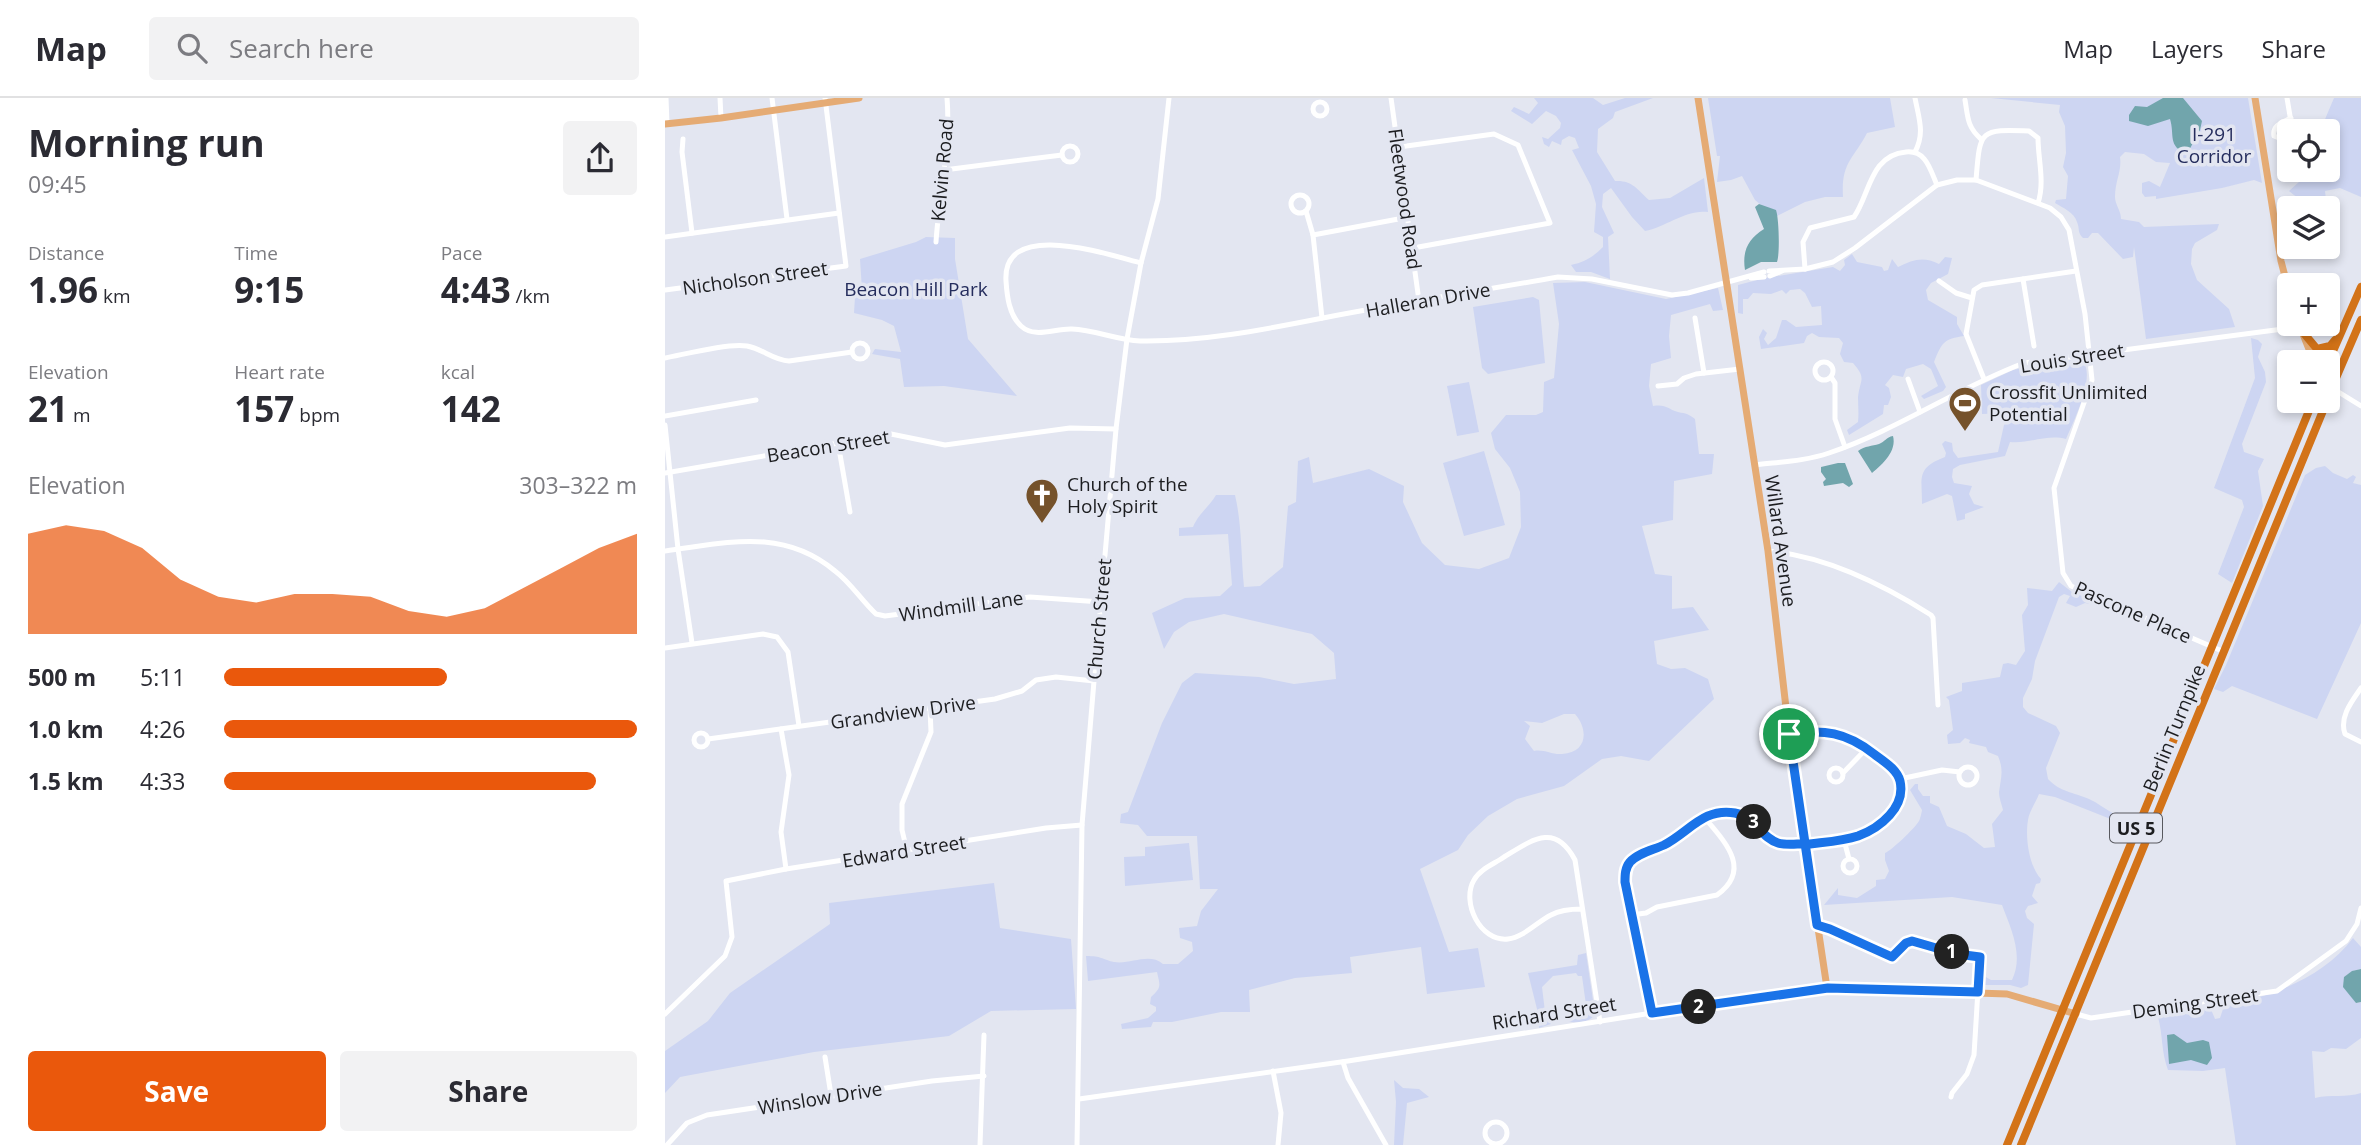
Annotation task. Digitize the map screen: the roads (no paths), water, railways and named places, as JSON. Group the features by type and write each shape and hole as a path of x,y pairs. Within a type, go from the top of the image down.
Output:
{"highway":[{"path":"2334,350 2361,287"},
{"name":"Berlin Turnpike","path":"2340,365 2361,320"},
{"path":"2340,333 2343,329"},
{"path":"2305,336 2313,347 2321,349 2332,344 2338,336"},
{"name":"Berlin Turnpike","path":"2007,1145 2307,413"},
{"name":"Berlin Turnpike","path":"2021,1145 2322,413"}],"main road":[{"path":"666,123 721,118 859,98"},
{"name":"Willard Avenue","path":"1699,98 1755,466 1789,734 1828,988"},
{"path":"2255,98 2284,273"},
{"name":"Richard Street","path":"1828,988 2007,994 2075,1014"}],"street":[{"path":"666,98 666,123"},
{"path":"720,98 721,118"},
{"path":"772,98 787,219"},
{"name":"Kelvin Road","path":"936,242 944,170 947,98"},
{"name":"Church Street","path":"1077,1145 1082,825 1116,429 1127,339 1141,262 1158,199 1169,98"},
{"name":"Fleetwood Road","path":"1391,98 1419,301"},
{"path":"1915,98 1921,133 1921,140 1915,152"},
{"path":"2287,98 2291,118"},
{"path":"1965,100 1969,125 1981,139"},
{"path":"665,237 839,213 825,101"},
{"path":"1981,139 1996,130 2029,131 2036,134 2042,184 2038,202"},
{"path":"1399,147 1495,134 1518,145 1550,223 1413,248"},
{"path":"683,139 692,233"},
{"path":"1805,269 1803,242 1810,228 1854,217 1861,206 1869,180 1887,157 1902,152 1915,152 1926,159 1937,185 1957,180 1976,180 1981,139"},
{"path":"944,170 1062,155"},
{"name":"Pascone Place","path":"1976,180 2038,202 2061,216 2069,230 2091,355 2092,380 2054,488 2063,573 2071,586 2223,651"},
{"name":"Halleran Drive","path":"1141,262 1073,247 1028,247 1018,253 1007,271 1011,312 1022,327 1028,330 1046,332 1073,328 1136,341 1233,335 1558,277 1592,279 1672,295 1688,293 1726,281 1805,269 1839,259 1937,185"},
{"path":"1306,211 1313,235 1322,318"},
{"name":"Nicholson Street","path":"665,290 846,266 839,213"},
{"path":"1313,235 1409,217"},
{"path":"1984,379 1966,334 1974,290 1982,285 2076,271"},
{"path":"2023,279 2034,346"},
{"path":"1939,282 1956,293 1972,298"},
{"path":"1695,318 1704,373"},
{"name":"Louis Street","path":"1755,466 1812,458 1845,447 1984,379 2024,363 2277,330"},
{"path":"665,358 734,346 746,346 779,360 789,361 852,352"},
{"path":"1658,386 1678,384 1684,378 1704,373 1739,369"},
{"path":"1831,377 1835,383 1835,419 1845,447"},
{"path":"1908,379 1920,412"},
{"path":"2340,393 2361,406"},
{"path":"665,416 756,400"},
{"path":"665,425 668,472 692,643"},
{"name":"Beacon Street","path":"668,472 891,434 945,445 1070,428 1116,429"},
{"path":"838,443 850,512"},
{"name":"Windmill Lane","path":"678,550 747,540 792,547 836,571 876,614 885,616 1030,597 1101,602"},
{"path":"665,551 678,550"},
{"path":"1767,551 1798,556 1850,572 1931,615 1938,705"},
{"path":"665,648 763,634 777,637 788,652 799,726"},
{"name":"Grandview Drive","path":"708,739 995,699 1022,691 1036,680 1056,677 1094,681"},
{"path":"2361,688 2345,715 2343,728 2345,734 2361,742"},
{"path":"907,851 902,830 902,804 931,732 930,708"},
{"path":"781,729 789,775 781,832 786,869"},
{"path":"1652,1013 1625,882 1625,872 1630,862 1668,843 1694,822 1727,812 1738,813 1753,821 1776,843 1805,843 1844,840 1860,835 1886,819 1895,807 1900,795 1900,779 1867,748 1852,739 1822,731 1789,734"},
{"path":"1843,773 1867,748"},
{"path":"1900,779 1942,770 1960,772"},
{"path":"1632,915 1717,895 1724,890 1729,883 1735,859 1731,850 1704,817"},
{"name":"Edward Street","path":"665,1014 725,956 732,937 726,881 1046,828 1082,825"},
{"path":"1582,909 1552,914 1508,939 1492,936 1479,927 1470,892 1474,880 1482,871 1532,840 1544,837 1558,840 1568,847 1575,860 1599,1022"},
{"path":"1844,840 1849,859"},
{"name":"Deming Street","path":"2075,1014 2091,1018 2277,990 2346,941 2359,924 2361,908"},
{"path":"1817,925 1892,957 1906,943 1912,941 1957,954 1980,957 1973,1060 1951,1097"},
{"name":"Richard Street","path":"1079,1099 1343,1062 1828,988"},
{"path":"981,1145 984,1035"},
{"path":"825,1057 831,1096"},
{"path":"1343,1062 1348,1078 1386,1145"},
{"path":"1273,1071 1282,1113 1278,1145"},
{"name":"Winslow Drive","path":"667,1145 687,1123 707,1115 932,1081 984,1076"},
{"path":"1497,1122 1504,1126 1507,1133 1504,1141 1496,1144 1488,1140 1485,1132 1489,1125 1497,1122"}],"place":[{"name":"Crossfit Unlimited Potential","path":"1965,433"},
{"name":"Church of the Holy Spirit","path":"1042,525"}],"park label":[{"name":"I-291 Corridor","path":"2214,145"},
{"name":"Beacon Hill Park","path":"916,289"}]}
